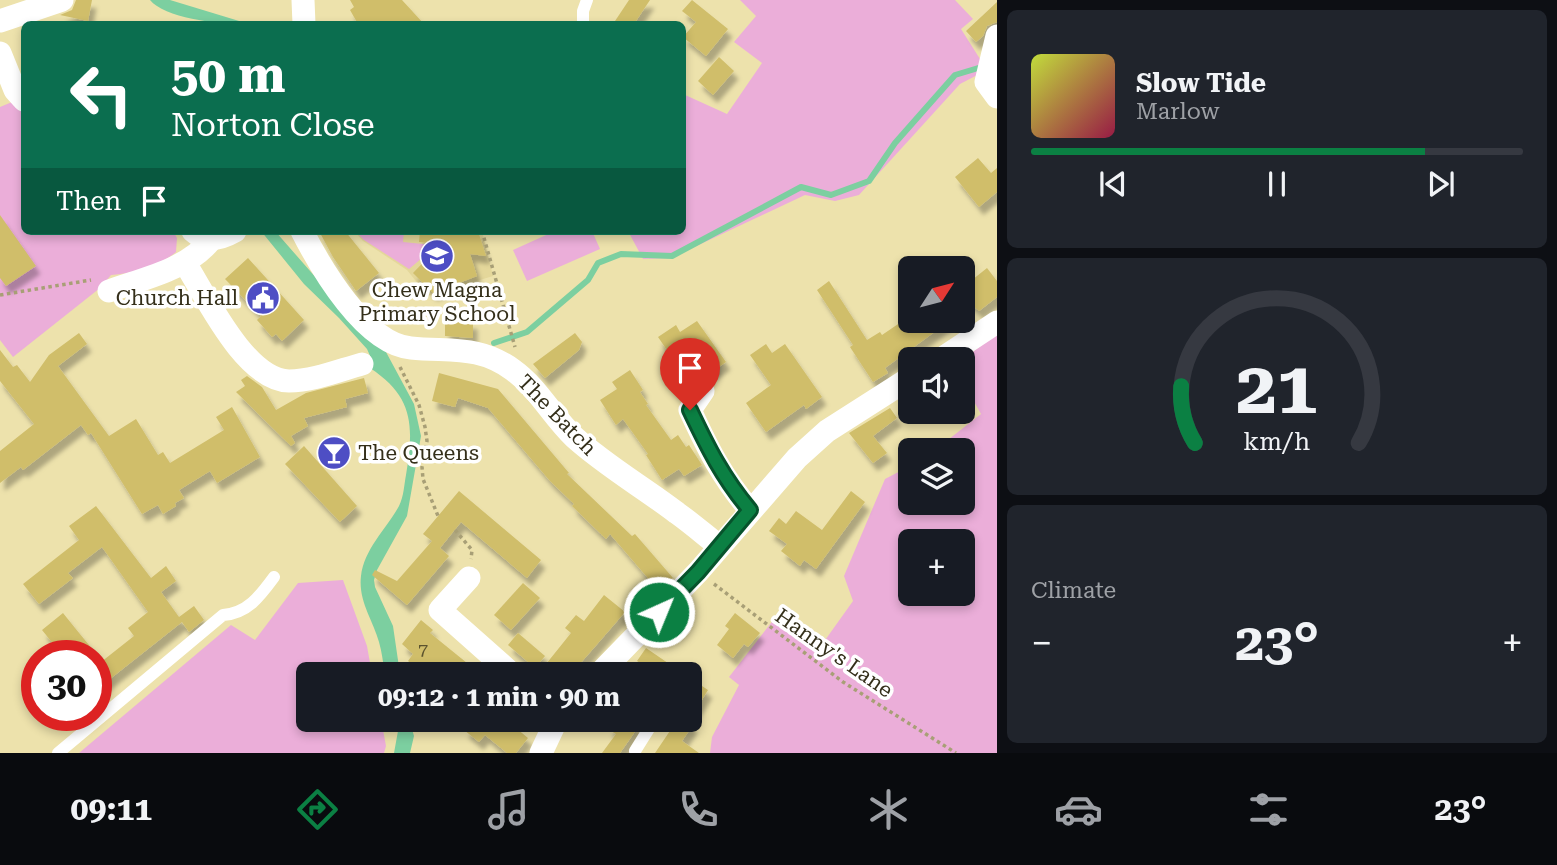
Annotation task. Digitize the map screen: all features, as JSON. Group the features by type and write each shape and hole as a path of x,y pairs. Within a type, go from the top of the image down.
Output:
{"street":[{"path":"0,21 62,0"},
{"path":"303,0 304,21"},
{"path":"992,87 995,44"},
{"path":"0,53 15,90 21,97"},
{"path":"109,291 186,263 201,252 202,235"},
{"name":"The Batch","path":"304,235 335,288 362,318 388,340 411,348 461,349 482,353 502,363 516,372 572,435 601,460 678,513 719,546"},
{"path":"186,263 234,341 262,370 286,381 301,380 362,364"},
{"path":"959,347 997,322"},
{"path":"612,662 698,572 797,458 827,431 898,386"},
{"path":"703,391 690,410 729,485 750,510"},
{"path":"469,578 440,610 498,662"},
{"path":"541,753 550,732"}],"lane":[{"path":"583,21 587,0"},
{"path":"58,753 223,615 235,614 248,607 274,577"},
{"path":"635,751 647,732"}],"path":[{"path":"483,235 516,349"},
{"path":"0,295 91,280 109,291"},
{"path":"404,362 400,370 414,393 425,427 427,441 422,467 423,479 438,516"},
{"path":"455,530 472,550 469,578"},
{"name":"Hanny's Lane","path":"698,572 843,682 956,753"}],"shaded area":[{"path":"150,0 170,0 239,21 206,21 158,7"},
{"path":"740,0 955,0 973,19 961,29 987,70 960,84 859,195 835,201 805,195 671,258 643,259 630,235 686,235 686,95 727,114 762,63 734,42 756,16"},
{"path":"12,102 21,105 21,235 175,235 177,238 176,252 145,268 111,275 100,288 13,357 0,340 0,107"},
{"path":"264,235 279,235 353,320 386,352 414,404 421,436 407,516 374,580 393,626 398,662 383,662 379,642 364,602 361,576 367,557 402,498 409,458 408,414 395,390 370,368 371,358 367,349 304,284"},
{"name":"Chew Magna Primary School","path":"358,235 483,235 493,276 428,296 407,270"},
{"path":"359,235 404,235 403,242 433,245 432,255 422,258 409,269"},
{"path":"546,235 594,235 600,249 527,281 513,250"},
{"path":"997,334 997,753 710,753 712,737 739,685 729,677 778,614 823,643 853,601 844,576 885,479 898,472 898,515 975,515 975,438 950,438 968,424 975,424 975,419 981,414 975,403 975,350"},
{"path":"343,580 367,646 370,662 296,662 296,732 383,732 386,746 384,753 79,753 105,731 112,731 112,725 231,625 255,640 298,583"},
{"path":"398,732 413,732 410,753 394,753"}],"building":[{"path":"76,0 92,0 88,21 60,15 72,10"},
{"path":"350,0 402,0 421,21 356,21 350,10 354,7"},
{"path":"629,0 650,0 636,21 615,21"},
{"path":"692,0 728,29 706,56 686,39 686,34 696,22 682,11"},
{"path":"997,2 997,22 987,26 983,36 976,42 966,31"},
{"path":"719,57 734,71 713,95 698,81"},
{"path":"978,158 991,173 997,168 997,192 979,207 955,177"},
{"path":"0,215 36,266 6,286 0,278"},
{"path":"321,235 348,235 379,273 356,291"},
{"path":"420,235 479,235 486,256 470,254 477,276 433,293 413,273 441,244 419,242"},
{"name":"Church Hall","path":"248,258 304,320 282,341 276,334 272,337 257,320 261,316 225,279"},
{"path":"987,268 997,281 997,297 979,311 975,307 975,278"},
{"path":"829,281 867,340 880,332 882,335 898,324 898,333 933,333 914,347 898,347 898,359 885,368 888,373 873,382 850,347 853,345 817,290"},
{"path":"473,321 473,338 445,336 445,322"},
{"path":"697,321 726,362 712,372 699,354 682,366 658,337 676,325 680,332"},
{"path":"79,333 87,344 58,366 109,436 136,419 158,455 163,452 170,463 224,430 216,417 232,407 260,457 217,483 210,471 179,490 184,498 175,503 176,506 163,514 158,505 142,514 91,433 88,435 81,425 23,470 21,467 0,483 0,451 34,424 0,381 0,350 13,367 17,365 30,382 49,355"},
{"path":"575,333 582,342 579,350 545,378 533,364"},
{"path":"766,344 772,353 785,344 822,397 806,409 804,405 766,432 746,403 771,385 750,355"},
{"path":"630,370 643,390 640,392 648,404 646,405 671,440 678,435 686,447 689,445 702,465 684,476 679,469 662,480 646,455 648,454 623,419 616,425 600,400 617,389 612,382"},
{"path":"439,373 498,389 569,473 567,474 632,536 635,534 673,578 659,591 610,534 606,539 572,506 574,504 550,481 488,408 458,398 455,407 432,401"},
{"path":"247,376 262,387 276,410 306,393 364,378 368,393 345,399 347,407 304,418 308,426 291,436 295,443 291,446 236,392 245,386 241,380"},
{"path":"890,408 897,418 873,436 887,453 873,463 849,433"},
{"path":"304,446 357,506 340,522 285,464"},
{"path":"459,491 541,560 527,578 461,522 440,548 449,556 407,605 372,575 375,570 397,581 432,541 423,534"},
{"path":"851,491 865,502 816,569 804,560 800,566 781,551 787,544 769,531 779,518 786,524 796,511 822,530"},
{"path":"96,506 151,578 166,566 176,581 161,592 179,617 194,606 204,620 189,632 182,622 112,677 112,653 134,636 128,628 148,612 102,547 68,573 73,578 39,604 23,584 79,540 69,526"},
{"path":"523,583 540,598 511,630 494,615"},
{"path":"604,595 625,612 581,662 548,662 571,633 565,628 576,615 584,621"},
{"path":"63,613 85,640 50,640 42,630"},
{"path":"735,613 760,633 748,647 744,644 733,658 717,645 729,629 725,626"},
{"path":"421,620 433,630 430,633 466,662 409,662 413,654 402,644"},
{"path":"518,633 545,656 540,662 528,662 508,645"},
{"path":"646,648 666,662 638,662"},
{"path":"702,686 708,690 702,700"},
{"path":"466,732 521,732 528,738 516,753 507,753 485,735 479,742"},
{"path":"613,732 635,732 620,753 602,753 616,734"},
{"path":"669,732 688,732 682,741 699,753 655,753"}],"waterway":[{"path":"494,343 527,332 588,280 598,263 621,254 672,256 801,187 831,195 869,181 895,143 955,75 985,66"}],"place":[{"name":"Chew Magna Primary School","path":"437,256"},
{"name":"Church Hall","path":"263,298"},
{"name":"The Queens","path":"334,453"}],"route":[{"path":"659,612 698,572 750,510 729,485 690,410"}]}
